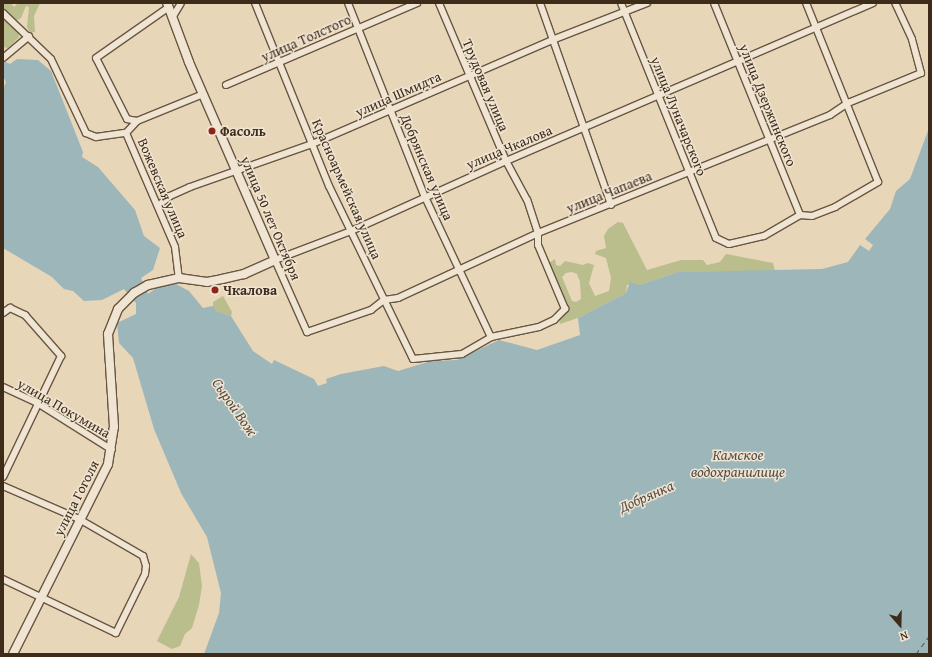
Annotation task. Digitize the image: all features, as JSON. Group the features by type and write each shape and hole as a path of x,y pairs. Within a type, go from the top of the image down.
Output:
{"main road":[{"name":"улица 50 лет Октября","path":"168,5 203,94 275,260"},
{"name":"улица Чкалова","path":"148,285 179,278 207,282 244,274 275,260"},
{"name":"улица Гоголя","path":"13,654 79,519 108,464 112,450 114,427 108,334 114,316 127,299 148,285"}],"street":[{"path":"172,18 180,3"},
{"name":"Красноармейская улица","path":"256,3 282,63 312,144 351,232 413,359 462,354 491,337"},
{"name":"Добрянская улица","path":"348,3 425,197 461,270 491,337"},
{"name":"улица Толстого","path":"226,85 282,63 417,3"},
{"name":"Трудовая улица","path":"439,3 468,75 506,161 527,200 538,233 538,245 565,309 554,320 540,327 491,337"},
{"path":"540,3 583,130 611,205"},
{"name":"улица Луначарского","path":"621,3 657,98 690,173 716,238 730,244 747,241 764,236 800,215"},
{"name":"улица Шмидта","path":"159,205 170,196 190,187 312,144 391,112 468,75 647,3"},
{"name":"улица Дзержинского","path":"714,3 768,140 800,215"},
{"path":"800,215 812,216 835,207 878,182 848,103 806,3"},
{"name":"улица Чкалова","path":"275,260 351,232 506,161 583,130 657,98 737,60 873,3"},
{"name":"улица Чапаева","path":"307,332 371,310 384,300 398,298 538,233 611,205 830,115 848,103 921,74 912,39 894,3"},
{"name":"Вожевская улица","path":"137,121 127,119 96,58 168,5"},
{"path":"3,13 29,36 51,59 86,132 96,137 126,133 137,121 203,94"},
{"path":"3,58 29,36"},
{"name":"Вожевская улица","path":"126,133 154,201 159,205 175,247 179,278"},
{"name":"улица 50 лет Октября","path":"275,260 307,332"},
{"path":"3,313 10,308 25,315 61,356 3,477"},
{"name":"улица Покумина","path":"3,387 38,404 112,450"},
{"path":"3,486 79,519 144,556 145,574 116,633 3,579"}],"green space":[{"path":"3,3 11,3 14,7 18,3 40,3 34,16 35,32 30,33 27,27 29,7 26,6 21,18 16,21 3,8"},
{"path":"3,18 18,32 19,37 8,48 3,47"},
{"path":"618,222 623,223 647,270 681,260 703,260 707,265 720,262 726,254 773,263 775,271 678,272 639,285 627,285 626,293 578,318 560,324 559,319 567,309 549,263 555,259 556,265 560,266 565,261 583,265 588,263 594,265 589,283 595,296 609,291 611,278 606,258 595,254 596,251 606,248 604,236 608,229","holes":["572,272 577,274 580,282 581,299 576,302 572,301 562,277 566,273"]},
{"path":"223,296 232,312 231,316 215,311 213,306 213,302"},
{"path":"191,554 199,563 202,586 199,605 192,628 185,634 180,646 172,649 157,641 179,597"}],"water":[{"name":"Камское водохранилище","path":"17,59 38,60 51,71 83,152 82,157 98,167 135,210 144,236 160,248 153,270 141,278 148,294 159,286 174,283 189,291 203,308 213,306 216,311 231,316 253,351 272,364 274,360 314,379 318,386 327,383 326,379 341,374 384,366 398,371 431,361 457,360 499,340 537,350 580,335 578,318 626,293 630,282 639,285 678,272 822,269 848,262 860,245 869,251 873,245 865,239 890,209 896,191 910,179 929,128 929,654 204,654 219,613 221,593 207,537 181,493 154,429 133,358 119,343 117,323 136,314 136,303 124,289 102,300 84,301 73,291 64,289 52,277 3,248 3,90 6,82 3,76 3,61 10,64"}],"ferry route":[{"path":"916,654 929,636"}],"place":[{"name":"Фасоль","path":"212,131"},
{"name":"Чкалова","path":"215,290"}],"water label":[{"name":"Сырой Вож","path":"235,407"},
{"name":"Добрянка","path":"646,496"}]}
